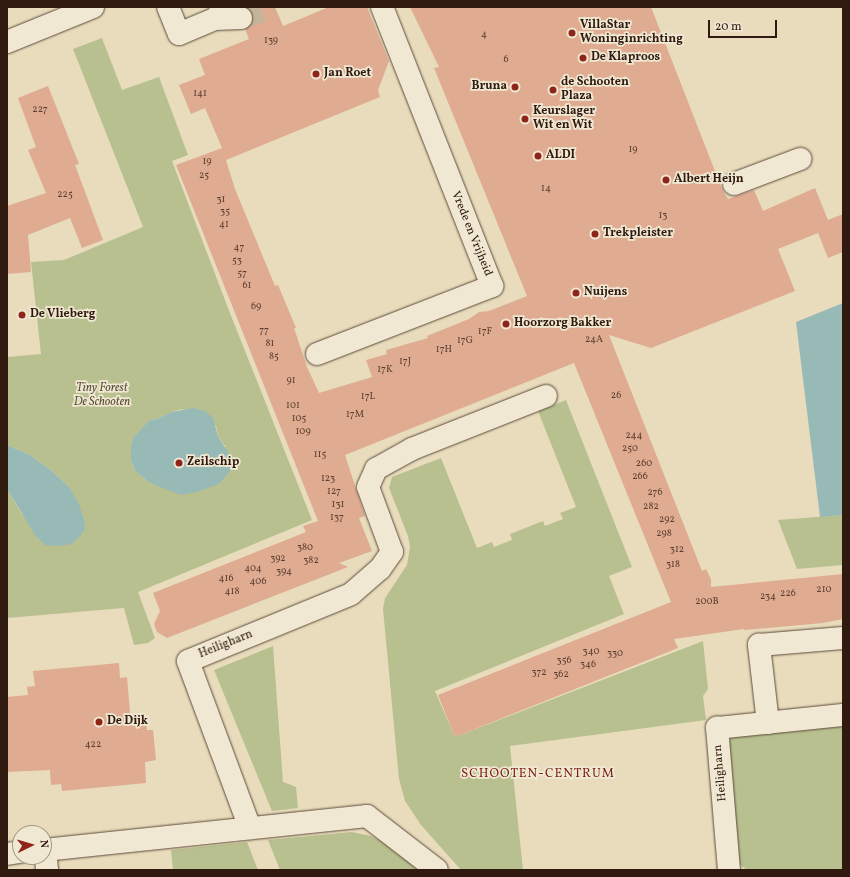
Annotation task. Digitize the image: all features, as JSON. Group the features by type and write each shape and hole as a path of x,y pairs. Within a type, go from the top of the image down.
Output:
{"street":[{"path":"7,42 93,7"},
{"path":"168,7 179,34 227,15"},
{"name":"Vrede en Vrijheid","path":"317,354 492,286 382,7"},
{"path":"734,184 800,159"},
{"name":"Heiligharn","path":"250,828 188,661 351,594 380,569 392,552 368,487 376,469 412,449 546,396"},
{"path":"768,723 759,645 843,638"},
{"name":"Heiligharn","path":"729,870 717,728 843,715"},
{"path":"52,855 250,828 366,816 437,870"}],"green space":[{"name":"Tiny Forest De Schooten","path":"102,38 122,90 159,77 188,155 172,161 228,308 312,520 138,592 155,638 148,643 134,645 124,608 7,618 7,489 23,516 69,487 53,472 30,455 7,445 7,357 41,354 31,262 64,260 143,227 73,49","holes":["182,409 216,426 218,436 226,447 165,488 150,483 135,471 131,460 150,420 157,419 171,412"]},
{"path":"566,400 632,567 609,576 624,614 435,691 455,737 703,641 708,689 703,696 706,720 510,746 523,870 461,870 421,825 405,801 399,779 383,609 385,598 407,565 410,547 408,536 389,488 392,477 441,458 477,548 492,542 494,547 512,540 510,534 543,521 545,526 563,519 560,513 576,507 538,411"},
{"path":"843,515 843,565 797,569 778,520"},
{"path":"273,646 283,782 296,787 298,808 272,811 214,670"},
{"path":"843,722 843,870 747,870 730,857 726,753 731,737"},
{"path":"352,832 371,836 394,848 418,868 417,870 280,870 268,840"},
{"path":"247,842 258,870 173,870 171,850"}],"water":[{"path":"843,303 843,515 820,517 796,322"},
{"path":"194,408 205,411 213,418 218,436 230,455 233,467 219,484 197,492 181,495 150,483 135,471 131,460 131,448 133,438 150,420 157,419 171,412"},
{"path":"7,445 30,455 53,472 69,487 79,504 85,523 84,531 71,544 58,546 45,545 35,535 7,489"}],"building":[{"path":"247,7 275,7 283,26 329,7 367,7 389,61 378,90 380,97 226,160 225,157 235,189 275,286 278,285 296,328 294,328 307,367 319,393 372,377 366,360 387,354 386,350 428,338 427,336 469,319 479,312 489,311 527,296 434,68 439,67 410,7 651,7 722,189 728,199 754,190 763,211 815,188 828,220 843,214 843,252 828,258 818,233 778,249 795,291 651,348 609,335 702,571 706,569 711,579 711,587 843,574 843,619 823,623 744,629 674,639 678,648 455,737 438,695 671,602 574,363 345,455 365,516 359,518 372,551 339,563 348,567 167,638 157,632 154,624 160,611 153,593 306,532 303,526 318,521 176,165 222,148 205,108 191,114 179,85 205,75 199,59 249,39 245,29 252,24 253,17 251,11"},
{"path":"48,86 79,164 75,165 103,240 82,248 70,218 28,235 31,272 7,274 7,206 46,193 28,150 36,147 18,98"},
{"path":"119,663 120,678 127,677 131,723 146,722 147,730 153,730 156,760 145,762 146,783 62,791 61,784 51,785 50,770 7,772 7,697 28,695 27,687 35,686 33,671"}],"tunnel":[{"path":"241,18 273,7"}],"place":[{"name":"VillaStar Woninginrichting","path":"572,33"},
{"name":"De Klaproos","path":"583,58"},
{"name":"Jan Roet","path":"316,74"},
{"name":"Bruna","path":"515,87"},
{"name":"de Schooten Plaza","path":"553,90"},
{"name":"Keurslager Wit en Wit","path":"525,119"},
{"name":"ALDI","path":"538,156"},
{"name":"Albert Heijn","path":"666,180"},
{"name":"Trekpleister","path":"595,234"},
{"name":"Nuijens","path":"576,293"},
{"name":"De Vlieberg","path":"22,315"},
{"name":"Hoorzorg Bakker","path":"506,324"},
{"name":"Zeilschip","path":"179,463"},
{"name":"De Dijk","path":"99,722"}],"district":[{"name":"SCHOOTEN-CENTRUM","path":"538,774"}]}
